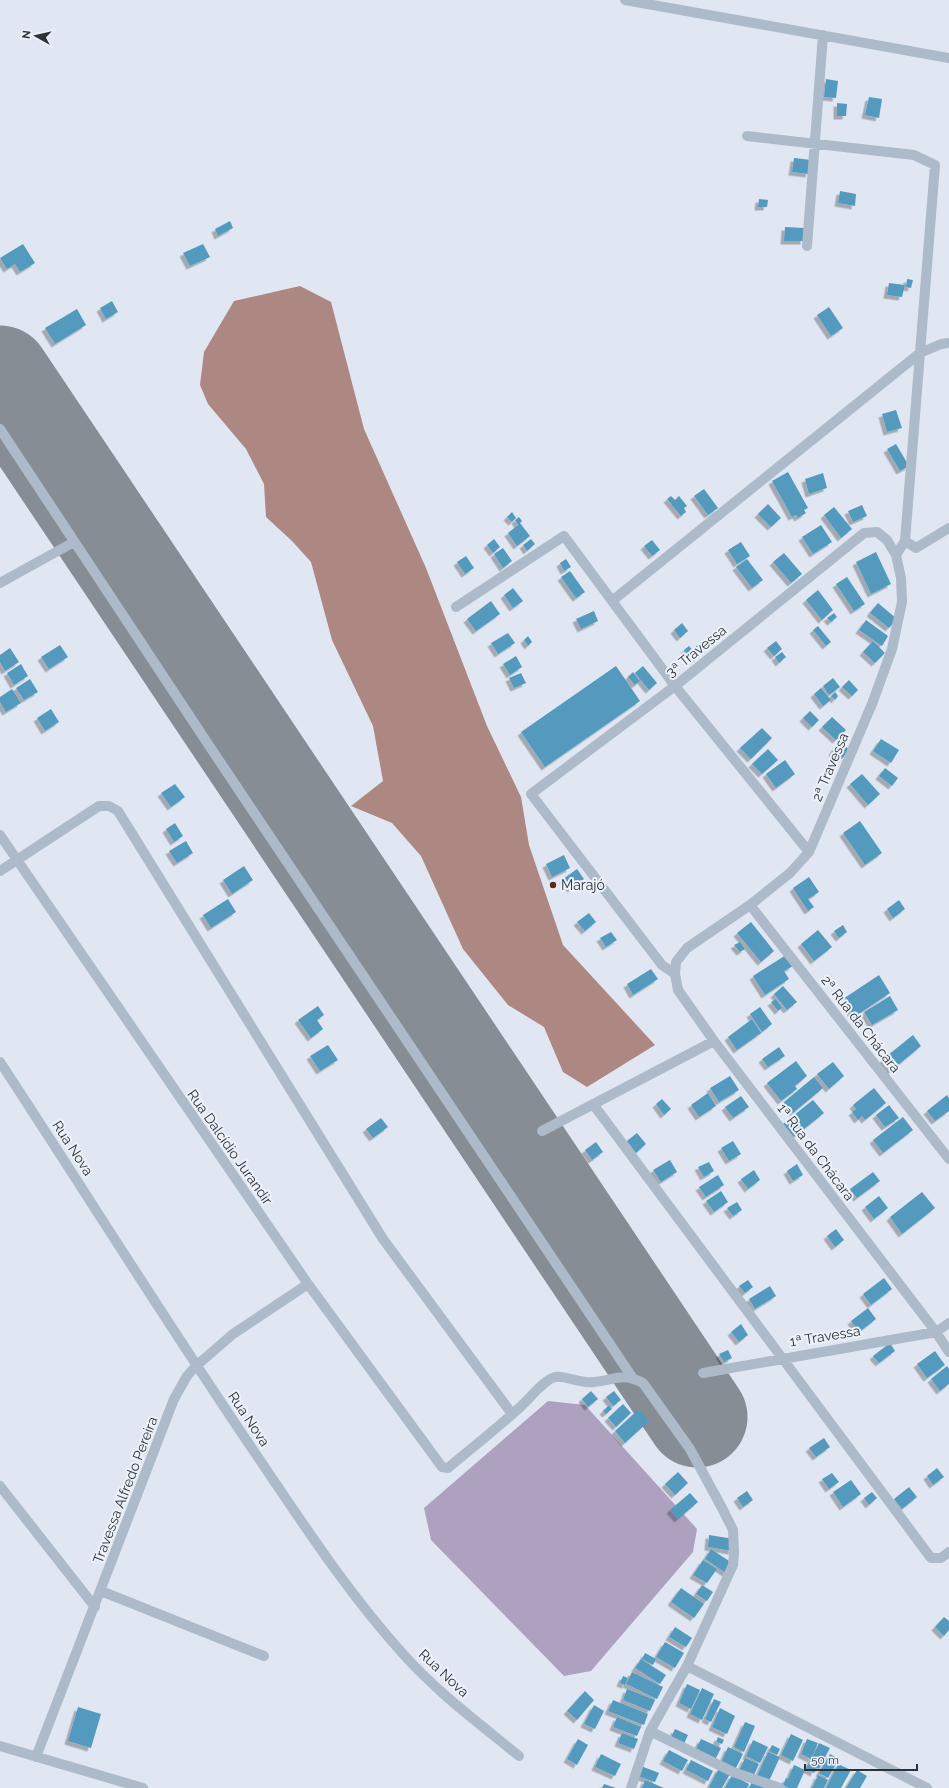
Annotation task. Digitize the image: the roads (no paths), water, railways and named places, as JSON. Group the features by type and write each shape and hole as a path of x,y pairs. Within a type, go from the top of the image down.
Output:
{"street":[{"path":"625,0 949,58"},
{"path":"807,246 823,35"},
{"path":"747,136 914,155 935,165 905,541 896,555"},
{"path":"612,601 920,354 941,344 949,343"},
{"path":"0,430 632,1377"},
{"path":"905,541 916,548 949,528"},
{"name":"2ª Travessa","path":"676,962 687,948 750,905 790,873 808,852 872,704 892,649 902,602 901,578 896,555 887,540 877,532"},
{"name":"3ª Travessa","path":"675,974 662,965 531,794 675,686 864,533 877,532"},
{"path":"456,606 564,536 675,686 808,852"},
{"path":"0,583 74,542"},
{"path":"0,871 99,806 109,806 118,811 383,1238 512,1414 550,1379 557,1376 582,1382 593,1382 620,1376 632,1377 643,1383 690,1449 733,1530 733,1565 686,1666 650,1731 631,1788"},
{"name":"Rua Dalcídio Jurandir","path":"0,835 308,1284 440,1465 448,1468 512,1414"},
{"name":"2ª Rua da Chácara","path":"750,905 949,1159"},
{"name":"1ª Rua da Chácara","path":"676,962 675,974 678,990 714,1041 936,1332 949,1352"},
{"path":"542,1131 714,1041"},
{"name":"Rua Nova","path":"0,1062 125,1253 196,1366 326,1557 377,1623 431,1683 519,1756"},
{"path":"593,1104 931,1558 941,1558 949,1552"},
{"name":"Travessa Alfredo Pereira","path":"36,1757 174,1399 187,1376 196,1366 233,1334 308,1284"},
{"name":"1ª Travessa","path":"704,1373 936,1332 949,1323"},
{"path":"0,1486 95,1607"},
{"path":"101,1591 264,1656"},
{"path":"686,1666 927,1788"},
{"path":"650,1731 734,1772 780,1788"},
{"path":"0,1746 143,1788"}],"place":[{"name":"Marajó","path":"553,885"}]}
